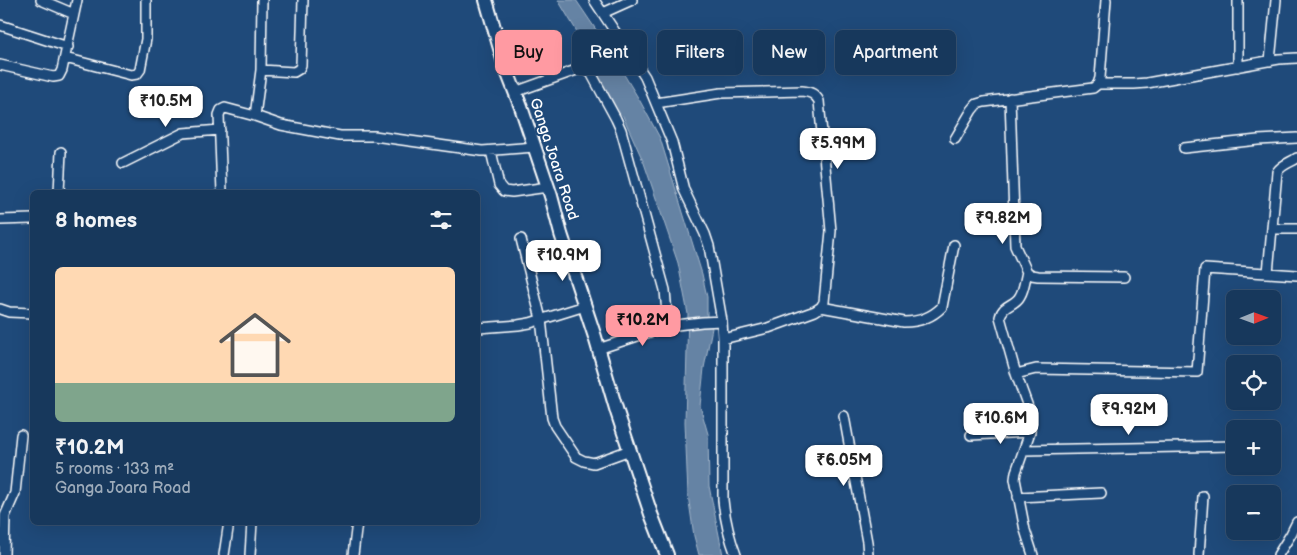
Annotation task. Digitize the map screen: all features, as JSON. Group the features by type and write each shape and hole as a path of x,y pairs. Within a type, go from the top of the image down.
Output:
{"main road":[{"name":"Ganga Joara Road","path":"486,0 505,66 535,147 617,412 651,514 667,555"}],"street":[{"path":"41,0 74,14"},
{"path":"0,65 53,77 59,76 68,48 77,0"},
{"path":"65,58 131,75 136,74 140,70 146,39 146,0"},
{"path":"255,116 261,70 262,0"},
{"path":"261,70 294,72 299,69 301,65 303,0"},
{"path":"594,0 645,77 672,142 684,190 709,246 722,321 723,339 723,500 725,518 736,555"},
{"path":"603,13 632,0"},
{"path":"955,139 977,104 1094,88 1100,78 1106,0"},
{"path":"1238,0 1238,67"},
{"path":"1270,61 1276,0"},
{"path":"0,25 68,48"},
{"path":"1098,84 1147,83 1297,58"},
{"path":"515,92 579,69 591,73 621,130 665,290 668,326"},
{"path":"656,104 732,92 802,91 816,95 819,101 831,231 824,302 815,311 768,328 723,339"},
{"path":"1010,98 1015,246 1027,272 1038,276 1124,277"},
{"path":"222,190 219,115 221,110 226,108 281,125 340,136 374,136 471,150 535,147"},
{"path":"123,162 183,134 220,130"},
{"path":"1184,148 1297,138"},
{"path":"491,150 500,185 504,192 548,188"},
{"path":"59,190 61,152"},
{"path":"1268,272 1277,172 1285,163 1297,158"},
{"path":"0,220 30,219"},
{"path":"1272,229 1297,229"},
{"path":"521,239 541,320 552,418 555,426 576,457 584,461 594,463 630,450"},
{"path":"821,307 904,322 921,320 942,307 954,245"},
{"path":"1016,374 1036,369 1197,372 1205,269 1297,275"},
{"path":"1027,272 1020,296 1006,307 1000,317 1016,374 1031,415 1030,432 1015,479 1025,530 1033,555"},
{"path":"480,328 518,325 585,306"},
{"path":"0,310 30,313"},
{"path":"598,349 668,326 722,321"},
{"path":"844,416 868,555"},
{"path":"970,435 1030,432"},
{"path":"4,555 5,516 15,493 20,435"},
{"path":"1024,450 1226,446"},
{"path":"1018,497 1101,493"},
{"path":"1199,555 1203,496"},
{"path":"1278,555 1297,522"},
{"path":"224,555 228,525"},
{"path":"250,555 252,525"},
{"path":"353,555 357,525"}],"water":[{"path":"558,0 576,0 596,30 576,30"},
{"path":"603,75 624,75 660,138 702,274 707,297 707,316 712,328 704,368 700,406 708,434 709,486 723,555 699,555 694,536 688,495 685,422 688,314 678,263 644,163"}],"waterway":[{"path":"603,75 622,110"}]}
